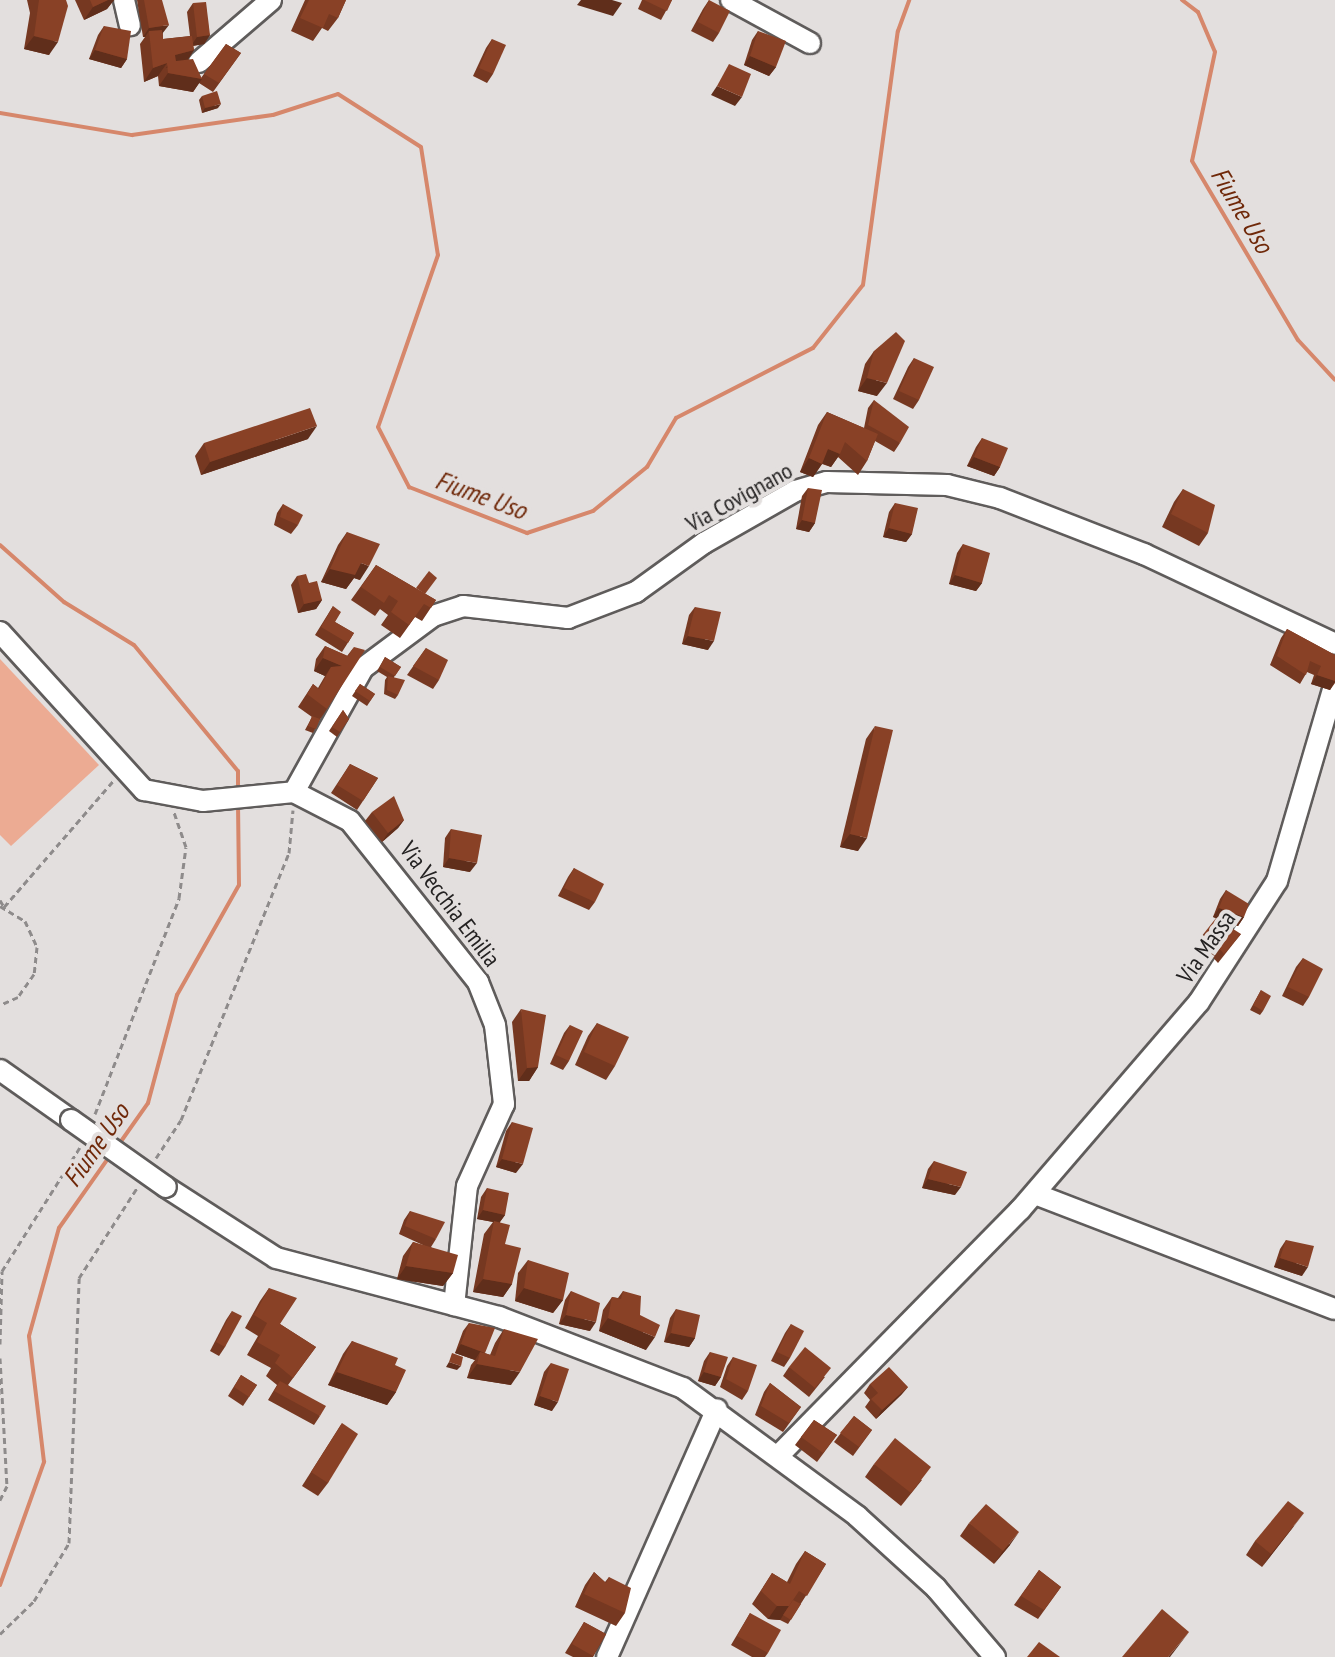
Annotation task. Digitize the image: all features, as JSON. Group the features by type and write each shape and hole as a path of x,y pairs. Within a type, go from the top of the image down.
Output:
{"street":[{"path":"124,0 130,25"},
{"path":"199,62 271,0"},
{"path":"731,0 810,43"},
{"name":"Via Covignano","path":"294,792 363,668 433,616 463,606 568,618 636,592 704,543 795,491 827,482 947,485 1000,498 1144,554 1335,644"},
{"path":"0,632 144,790 172,801 294,792"},
{"name":"Via Massa","path":"779,1455 1035,1194 1199,1002 1260,915 1277,881 1335,683"},
{"name":"Via Vecchia Emilia","path":"294,792 350,821 388,863 478,982 495,1025 504,1104 467,1186 454,1305"},
{"path":"0,1070 80,1123 166,1187 276,1258 454,1305 647,1374 717,1409 779,1455 936,1588 995,1657"},
{"path":"1035,1194 1335,1309"},
{"path":"607,1657 717,1409"}],"path":[{"path":"2,907 123,769"},
{"path":"147,1173 181,1120 289,853 294,792"},
{"path":"80,1123 158,967 179,898 186,847 172,801"},
{"path":"0,900 2,907 25,921 37,947 34,974 18,997 0,1005"},
{"path":"0,1344 2,1271 83,1139"},
{"path":"0,1634 34,1601 69,1543 79,1278 138,1186"},
{"path":"0,1358 7,1486 0,1500"}],"shaded area":[{"path":"0,659 99,765 11,846 0,835"}],"building":[{"path":"39,0 66,0 68,6 58,42 34,36"},
{"path":"90,0 108,0 93,7"},
{"path":"144,0 162,0 169,25 149,28"},
{"path":"309,0 346,0 338,18 329,14 323,28 300,18"},
{"path":"644,0 672,0 667,11"},
{"path":"709,0 730,11 719,33 698,22"},
{"path":"206,2 210,35 197,37 193,3"},
{"path":"104,26 131,31 127,59 95,50"},
{"path":"162,30 163,39 192,36 194,50 175,55 176,61 193,59 202,79 168,73 167,63 153,68 149,31"},
{"path":"758,31 786,41 776,67 750,56"},
{"path":"492,39 506,45 493,74 479,68"},
{"path":"226,44 241,53 219,83 204,74"},
{"path":"729,64 751,74 742,97 717,86"},
{"path":"217,91 221,104 205,108 202,96"},
{"path":"896,332 905,341 887,383 867,378 874,351"},
{"path":"914,358 934,367 919,400 899,391"},
{"path":"874,400 909,427 900,443 868,425"},
{"path":"310,408 317,426 210,462 204,443"},
{"path":"827,412 878,434 867,461 845,442 840,454 828,449 822,464 809,458"},
{"path":"982,438 1008,448 1000,467 974,457"},
{"path":"808,488 822,490 815,523 802,520"},
{"path":"1183,489 1215,505 1208,533 1171,514"},
{"path":"895,503 918,508 912,534 889,528"},
{"path":"283,504 303,515 298,525 280,517"},
{"path":"347,532 380,544 369,566 361,563 355,575 330,569"},
{"path":"963,544 990,553 982,583 955,575"},
{"path":"376,565 436,600 431,608 424,604 409,625 391,612 398,601 389,595 384,603 361,587"},
{"path":"429,571 437,578 425,594 416,588"},
{"path":"306,574 309,583 317,581 322,600 304,604 297,576"},
{"path":"333,606 341,612 335,622 354,633 348,643 321,627"},
{"path":"695,607 721,612 714,641 688,636"},
{"path":"1287,629 1335,655 1335,681 1317,675 1321,666 1310,661 1306,675 1277,656"},
{"path":"325,646 348,656 354,647 365,650 327,709 307,694 313,684 319,689 331,667 342,666 323,658"},
{"path":"426,648 448,660 439,680 413,666"},
{"path":"385,657 401,667 395,676 380,667"},
{"path":"388,676 405,680 398,695 387,690"},
{"path":"360,684 375,694 370,701 355,691"},
{"path":"343,710 349,719 340,732 332,727"},
{"path":"312,716 320,719 316,729 308,726"},
{"path":"875,726 893,730 867,838 850,834"},
{"path":"350,764 378,778 363,801 337,785"},
{"path":"394,796 404,820 388,833 372,812"},
{"path":"451,829 482,835 477,863 449,858"},
{"path":"574,868 604,884 595,902 564,888"},
{"path":"1226,890 1249,904 1244,917 1219,908"},
{"path":"1216,918 1241,934 1224,954 1205,932"},
{"path":"1303,958 1323,969 1309,997 1288,987"},
{"path":"1261,990 1271,996 1263,1011 1253,1005"},
{"path":"521,1009 546,1015 538,1067 527,1068"},
{"path":"597,1023 629,1037 615,1066 584,1052"},
{"path":"570,1025 583,1031 569,1061 556,1055"},
{"path":"512,1122 533,1128 523,1164 502,1159"},
{"path":"934,1161 967,1172 961,1187 928,1179"},
{"path":"487,1188 509,1193 505,1215 483,1210"},
{"path":"410,1211 445,1222 436,1239 405,1226"},
{"path":"494,1221 510,1225 505,1244 521,1248 512,1284 483,1279"},
{"path":"1286,1240 1314,1246 1308,1267 1280,1258"},
{"path":"413,1242 458,1255 453,1273 406,1266"},
{"path":"528,1260 569,1273 563,1300 524,1288"},
{"path":"269,1288 297,1298 280,1324 316,1347 293,1378 275,1363 280,1355 257,1342 267,1323 254,1315"},
{"path":"571,1291 600,1303 596,1322 566,1315"},
{"path":"623,1291 641,1296 640,1315 660,1325 655,1337 608,1318 612,1297 621,1299"},
{"path":"676,1309 700,1315 695,1338 671,1333"},
{"path":"232,1311 242,1316 225,1347 216,1342"},
{"path":"469,1323 495,1328 485,1353 461,1344"},
{"path":"791,1324 804,1331 790,1358 777,1352"},
{"path":"504,1329 538,1339 520,1372 477,1364 480,1352 495,1356"},
{"path":"352,1341 398,1358 395,1365 406,1370 396,1392 337,1372"},
{"path":"805,1347 831,1368 815,1388 789,1367"},
{"path":"710,1352 728,1357 721,1377 704,1372"},
{"path":"452,1353 463,1357 461,1366 449,1362"},
{"path":"733,1357 757,1365 748,1391 726,1379"},
{"path":"551,1363 569,1369 558,1402 540,1396"},
{"path":"889,1367 908,1387 882,1410 871,1399 878,1393 870,1384"},
{"path":"241,1375 257,1385 249,1397 234,1387"},
{"path":"280,1381 326,1406 320,1416 274,1391"},
{"path":"770,1383 801,1407 789,1423 761,1406"},
{"path":"854,1416 872,1430 859,1447 840,1433"},
{"path":"814,1420 837,1435 823,1453 801,1437"},
{"path":"342,1423 358,1434 328,1483 311,1472"},
{"path":"895,1438 931,1467 911,1493 874,1464"},
{"path":"1288,1501 1304,1513 1271,1554 1255,1541"},
{"path":"986,1504 1019,1532 1003,1551 969,1523"},
{"path":"805,1551 826,1564 807,1596 799,1591 789,1606 777,1606 761,1591 772,1573 790,1584"},
{"path":"1039,1570 1061,1587 1044,1610 1021,1596"},
{"path":"594,1572 606,1583 609,1577 631,1588 625,1613 584,1594"},
{"path":"793,1600 801,1604 791,1620 783,1615"},
{"path":"1162,1609 1189,1632 1168,1657 1122,1657"},
{"path":"750,1613 781,1630 768,1653 737,1636"},
{"path":"584,1622 606,1634 593,1656 572,1644"},
{"path":"1039,1642 1060,1657 1027,1657"}],"waterway":[{"name":"Fiume Uso","path":"0,113 132,135 273,115 338,94 421,147 438,255 378,427 409,487 527,533 593,511 647,467 676,418 813,348 863,285 898,31 909,0"},
{"name":"Fiume Uso","path":"1182,0 1198,12 1215,52 1192,161 1298,340 1335,380"},
{"name":"Fiume Uso","path":"0,545 64,602 134,645 238,771 238,793"},
{"name":"Fiume Uso","path":"117,1147 148,1103 177,995 239,885 238,806"},
{"name":"Fiume Uso","path":"0,1585 44,1462 29,1336 59,1228 109,1157"}]}
